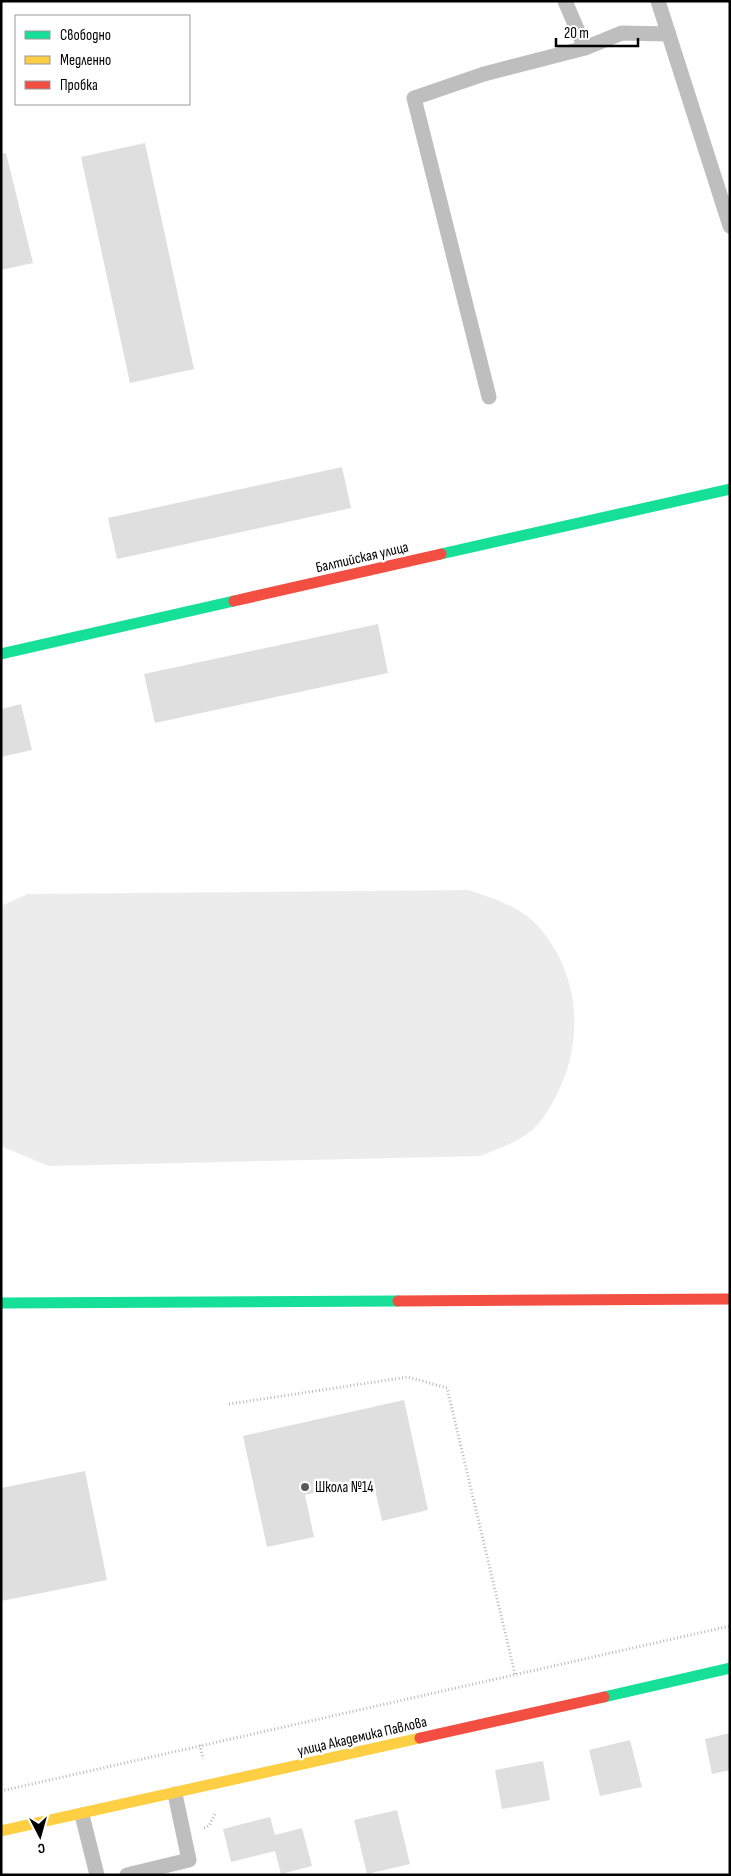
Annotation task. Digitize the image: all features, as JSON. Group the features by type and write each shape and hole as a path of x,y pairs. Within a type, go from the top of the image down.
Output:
{"street":[{"name":"Балтийская улица","path":"1,654 730,488"},
{"path":"1,1303 730,1299"},
{"name":"улица Академика Павлова","path":"1,1831 82,1815 730,1668"}],"lane":[{"path":"566,1 585,48"},
{"path":"658,1 730,226"},
{"path":"489,397 414,98 484,74 585,48 622,33 668,34"},
{"path":"127,1875 189,1860 175,1794"},
{"path":"82,1815 98,1875"}],"path":[{"path":"229,1404 408,1377 448,1388 515,1674"},
{"path":"1,1791 730,1626"}],"shaded area":[{"path":"468,890 511,906 533,921 548,939 560,959 573,1003 572,1049 566,1072 557,1094 542,1119 531,1131 519,1139 480,1156 48,1166 1,1146 1,906 28,894"}],"building":[{"path":"145,143 194,369 130,383 81,157"},
{"path":"6,153 33,263 1,270 1,154"},
{"path":"342,467 351,508 117,559 108,518"},
{"path":"378,624 388,673 155,723 144,674"},
{"path":"21,704 32,750 1,757 1,709"},
{"path":"404,1400 428,1510 382,1521 373,1480 305,1495 314,1537 267,1547 243,1436"},
{"path":"85,1471 107,1580 1,1601 1,1488"},
{"path":"730,1733 730,1770 712,1774 705,1739"},
{"path":"630,1740 642,1787 600,1796 589,1750"},
{"path":"543,1761 550,1800 502,1809 495,1770"},
{"path":"397,1810 410,1864 367,1874 354,1820"},
{"path":"270,1817 275,1835 302,1828 312,1866 281,1874 275,1851 231,1862 223,1829"}],"traffic: fast":[{"path":"441,554 730,489"},
{"path":"1,654 234,601"},
{"path":"1,1303 398,1301"},
{"path":"604,1697 730,1668"}],"traffic: slow":[{"path":"1,1831 420,1738"}],"traffic: jam":[{"path":"234,601 441,554"},
{"path":"398,1301 730,1299"},
{"path":"420,1738 604,1697"}],"place":[{"name":"Школа №14","path":"305,1487"}]}
